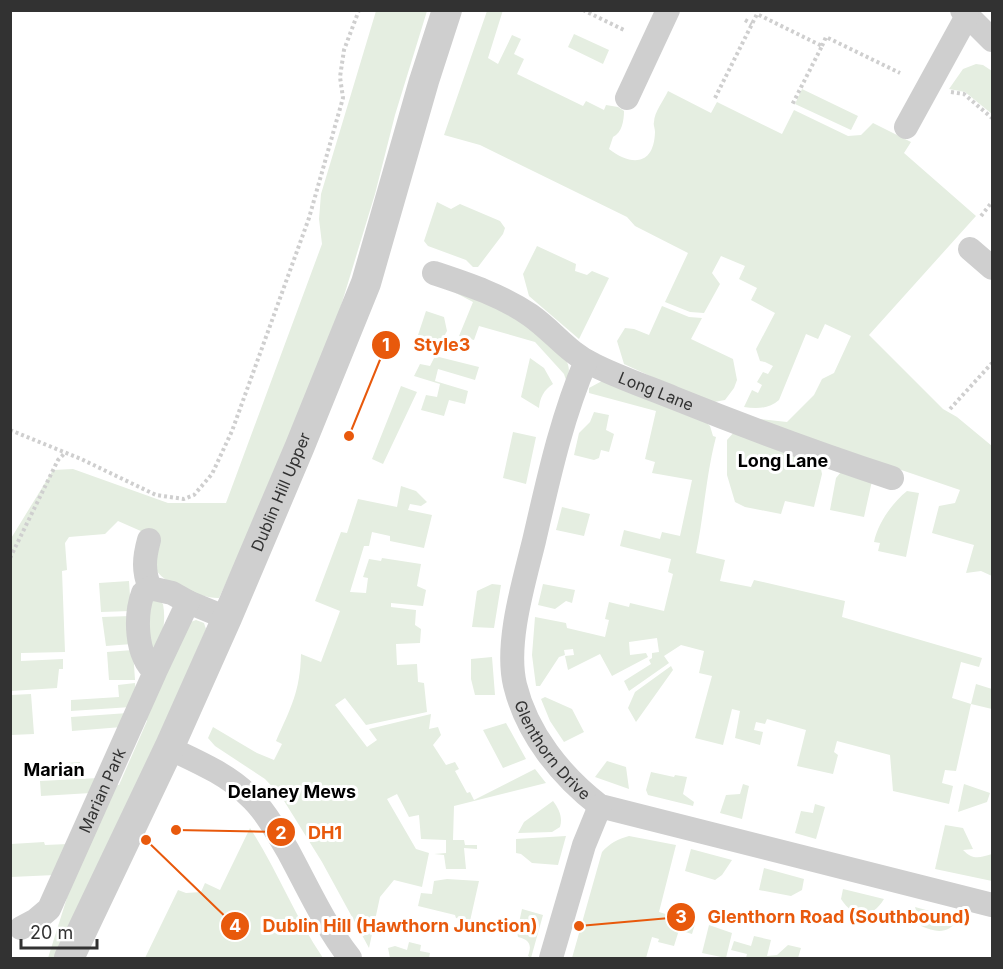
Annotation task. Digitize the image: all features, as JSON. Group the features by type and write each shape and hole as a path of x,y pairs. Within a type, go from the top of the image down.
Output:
{"street":[{"name":"Dublin Hill Upper","path":"69,958 169,748 227,618 366,283 447,10"},
{"path":"627,98 668,10"},
{"path":"906,127 964,13 993,40"},
{"path":"969,249 993,268"},
{"name":"Long Lane","path":"434,273 471,285 522,310 569,351 586,361 727,420 892,478"},
{"name":"Glenthorn Drive","path":"586,361 567,410 518,607 513,650 514,682 521,707 532,729 551,757 570,781 600,806 993,905"},
{"path":"149,540 144,559 145,575 150,588"},
{"path":"155,672 148,666 141,648 138,613 143,593 150,588 172,593 227,618"},
{"name":"Marian Park","path":"21,928 36,920 49,909 188,602"},
{"path":"169,748 234,783 262,809 336,938 350,958"},
{"path":"551,958 584,845 600,806"}],"path":[{"path":"10,430 66,452 156,495 184,499 194,495 212,474 232,431 309,218 343,98 340,77 344,50 359,10"},
{"path":"583,10 624,30"},
{"path":"716,98 757,14 822,46"},
{"path":"745,20 752,24"},
{"path":"792,105 826,37 900,73"},
{"path":"944,93 964,94 993,118"},
{"path":"981,216 993,202"},
{"path":"950,409 993,363"},
{"path":"10,558 58,460 66,452"}],"shaded area":[{"path":"503,10 488,58 498,64 512,35 521,39 514,54 524,59 517,74 583,106 586,101 604,110 606,105 618,107 624,111 622,126 619,133 613,137 609,149 617,155 633,160 646,157 654,143 654,118 668,91 711,113 717,102 782,134 794,110 848,136 861,135 873,123 911,142 904,153 976,216 869,335 943,409 957,417 992,446 992,576 981,571 966,573 974,545 932,533 939,506 955,503 960,490 749,418 787,422 814,395 822,379 834,373 851,336 825,324 818,339 806,334 779,400 762,408 744,407 752,390 758,393 762,385 757,382 763,372 768,374 773,366 760,361 756,349 775,313 751,300 757,288 739,279 745,266 721,256 712,273 720,284 704,313 690,312 665,302 688,253 635,226 627,217 480,145 444,135 487,11"},
{"path":"376,11 427,11 337,319 256,518 219,598 202,596 180,588 161,576 154,562 159,539 118,521 105,534 69,537 65,543 67,570 62,571 65,652 21,653 21,661 63,659 63,669 59,669 57,688 11,691 10,540 53,470 73,469 168,503 226,503 322,244 319,219 321,194"},
{"path":"574,34 609,50 603,64 568,47"},
{"path":"976,64 983,65 992,71 992,114 965,92 949,89 963,69"},
{"path":"802,89 858,116 851,130 795,104"},
{"path":"437,202 451,209 460,204 500,221 505,228 478,267 473,267 466,260 428,246 424,241"},
{"path":"537,246 576,264 575,271 587,275 592,271 609,278 579,339 529,296 523,274"},
{"path":"454,292 512,312 565,358 569,369 566,380 564,374 535,342 479,326 474,340 459,336 473,302"},
{"path":"662,306 689,317 702,318 691,339 733,359 737,380 725,400 709,403 624,364 617,341 625,328 649,335"},
{"path":"426,311 444,317 447,331 441,342 418,335"},
{"path":"435,356 479,367 475,380 438,369 435,381 468,391 465,404 449,400 444,416 421,410 426,395 437,397 440,384 414,376 420,364 430,366"},
{"path":"530,358 544,368 553,384 543,394 539,408 521,397"},
{"path":"602,381 699,416 710,426 713,436 716,437 696,553 725,560 720,581 751,587 754,580 845,601 842,617 982,658 979,667 961,662 952,698 971,704 956,771 945,770 942,783 953,786 949,804 893,791 890,755 837,741 834,752 838,755 833,774 797,766 806,730 767,719 765,724 756,722 754,730 763,732 760,745 735,738 740,711 732,709 723,745 695,738 712,676 699,673 704,651 681,645 664,656 669,663 629,691 624,681 651,664 649,660 652,658 652,653 659,652 657,638 629,642 630,655 646,653 648,657 612,676 600,654 568,670 565,656 574,655 573,649 564,650 565,655 559,657 540,686 536,686 532,655 535,617 566,623 567,628 605,637 609,620 605,619 609,602 629,607 630,603 664,611 673,574 668,572 671,559 620,546 624,530 660,539 662,532 680,536 692,480 652,473 655,462 645,459 656,411 589,393 589,388"},
{"path":"401,386 417,392 383,464 372,459"},
{"path":"594,412 609,415 606,430 614,434 609,452 601,450 599,458 594,460 574,455 579,433 590,422"},
{"path":"735,431 820,464 822,474 814,507 785,501 781,514 745,507 735,502 727,475 727,440"},
{"path":"513,432 536,437 526,484 503,478"},
{"path":"841,472 872,481 864,517 830,510 836,478"},
{"path":"401,486 416,491 427,502 421,506 410,504 408,510 432,515 424,548 390,541 390,536 372,532 369,546 364,546 350,592 366,593 368,578 363,577 369,559 381,561 382,558 421,564 417,586 426,590 423,606 391,603 391,607 416,610 415,625 421,629 420,643 396,644 397,665 417,664 418,682 424,683 427,712 366,725 345,698 335,705 367,747 377,740 369,729 431,714 429,729 438,727 441,735 433,745 446,765 455,762 459,769 455,771 467,793 470,792 474,800 535,769 546,783 454,806 453,840 464,840 465,845 477,845 477,849 464,848 466,869 446,869 444,855 434,854 446,853 446,840 421,839 419,815 409,817 397,794 387,799 416,849 429,853 422,887 394,880 380,897 369,948 322,862 281,796 265,779 215,746 208,738 213,727 257,753 274,760 282,744 276,741 297,689 301,654 321,662 340,611 315,601 341,532 347,533 358,499 397,507"},
{"path":"907,491 919,493 906,557 878,551 880,543 874,542 882,521 896,501"},
{"path":"562,507 590,514 584,536 556,530"},
{"path":"129,581 131,611 101,612 99,583"},
{"path":"492,584 501,585 494,628 472,627 477,591"},
{"path":"543,584 575,590 572,603 566,601 555,609 538,605"},
{"path":"157,599 163,604 164,616 157,651 148,648 146,601"},
{"path":"131,616 132,644 106,646 102,617"},
{"path":"196,620 204,623 206,629 121,827 56,958 48,958 82,850 110,786 119,785 147,721 144,713 188,623"},
{"path":"133,650 135,680 109,680 107,652"},
{"path":"492,657 495,695 475,695 471,679 471,659"},
{"path":"671,666 673,670 636,722 628,708 635,692"},
{"path":"135,683 136,695 131,707 71,711 71,700 119,697 118,685"},
{"path":"976,684 992,689 992,709 971,704"},
{"path":"31,694 34,734 11,735 11,695"},
{"path":"545,697 572,709 584,732 564,742 550,721 541,699"},
{"path":"128,713 122,727 72,731 71,717"},
{"path":"506,723 526,759 503,768 483,730"},
{"path":"607,761 626,767 629,789 595,777"},
{"path":"80,762 81,775 37,778 37,765"},
{"path":"651,772 687,777 683,794 694,802 693,806 648,795 646,790"},
{"path":"99,778 91,793 41,796 40,781"},
{"path":"743,784 749,786 742,819 720,813 726,795 740,794"},
{"path":"964,784 990,793 987,802 958,812"},
{"path":"553,801 560,813 560,827 552,832 518,833 524,822"},
{"path":"815,804 825,807 816,839 795,833 801,811 813,813"},
{"path":"945,825 963,828 973,849 963,850 973,857 992,854 992,881 935,869"},
{"path":"250,828 323,958 145,958 178,890 186,893 201,892 205,883 220,890"},
{"path":"566,836 558,865 532,863 521,854 516,853 516,839"},
{"path":"629,836 676,845 659,912 669,915 667,925 678,928 681,918 696,921 692,934 679,930 674,946 658,942 659,939 652,937 646,958 572,958 602,852 614,842"},
{"path":"44,842 45,845 68,844 55,875 11,877 11,844"},
{"path":"691,849 732,860 722,875 715,880 685,871"},
{"path":"764,868 804,879 802,890 791,896 759,890"},
{"path":"447,879 479,881 470,921 418,906 421,893 432,894 434,881"},
{"path":"843,889 884,899 874,911 868,914 857,913 846,906 841,899"},
{"path":"915,907 959,919 946,930 932,930 921,926"},
{"path":"522,909 543,915 531,958 528,956 529,944 518,937 517,932"},
{"path":"709,925 732,933 726,958 702,953"},
{"path":"754,936 771,940 767,956 777,955 788,945 801,948 798,958 746,958 747,954 731,950 734,941 751,946"},
{"path":"409,942 421,945 420,951 430,953 429,958 390,958 388,948 395,946 407,950"}],"place":[{"name":"Style3","path":"349,436"},
{"name":"DH1","path":"176,830"},
{"name":"Dublin Hill (Hawthorn Junction)","path":"146,840"},
{"name":"Glenthorn Road (Southbound)","path":"579,926"}],"district":[{"name":"Long Lane","path":"783,460"},
{"name":"Marian","path":"54,769"},
{"name":"Delaney Mews","path":"292,791"}]}
